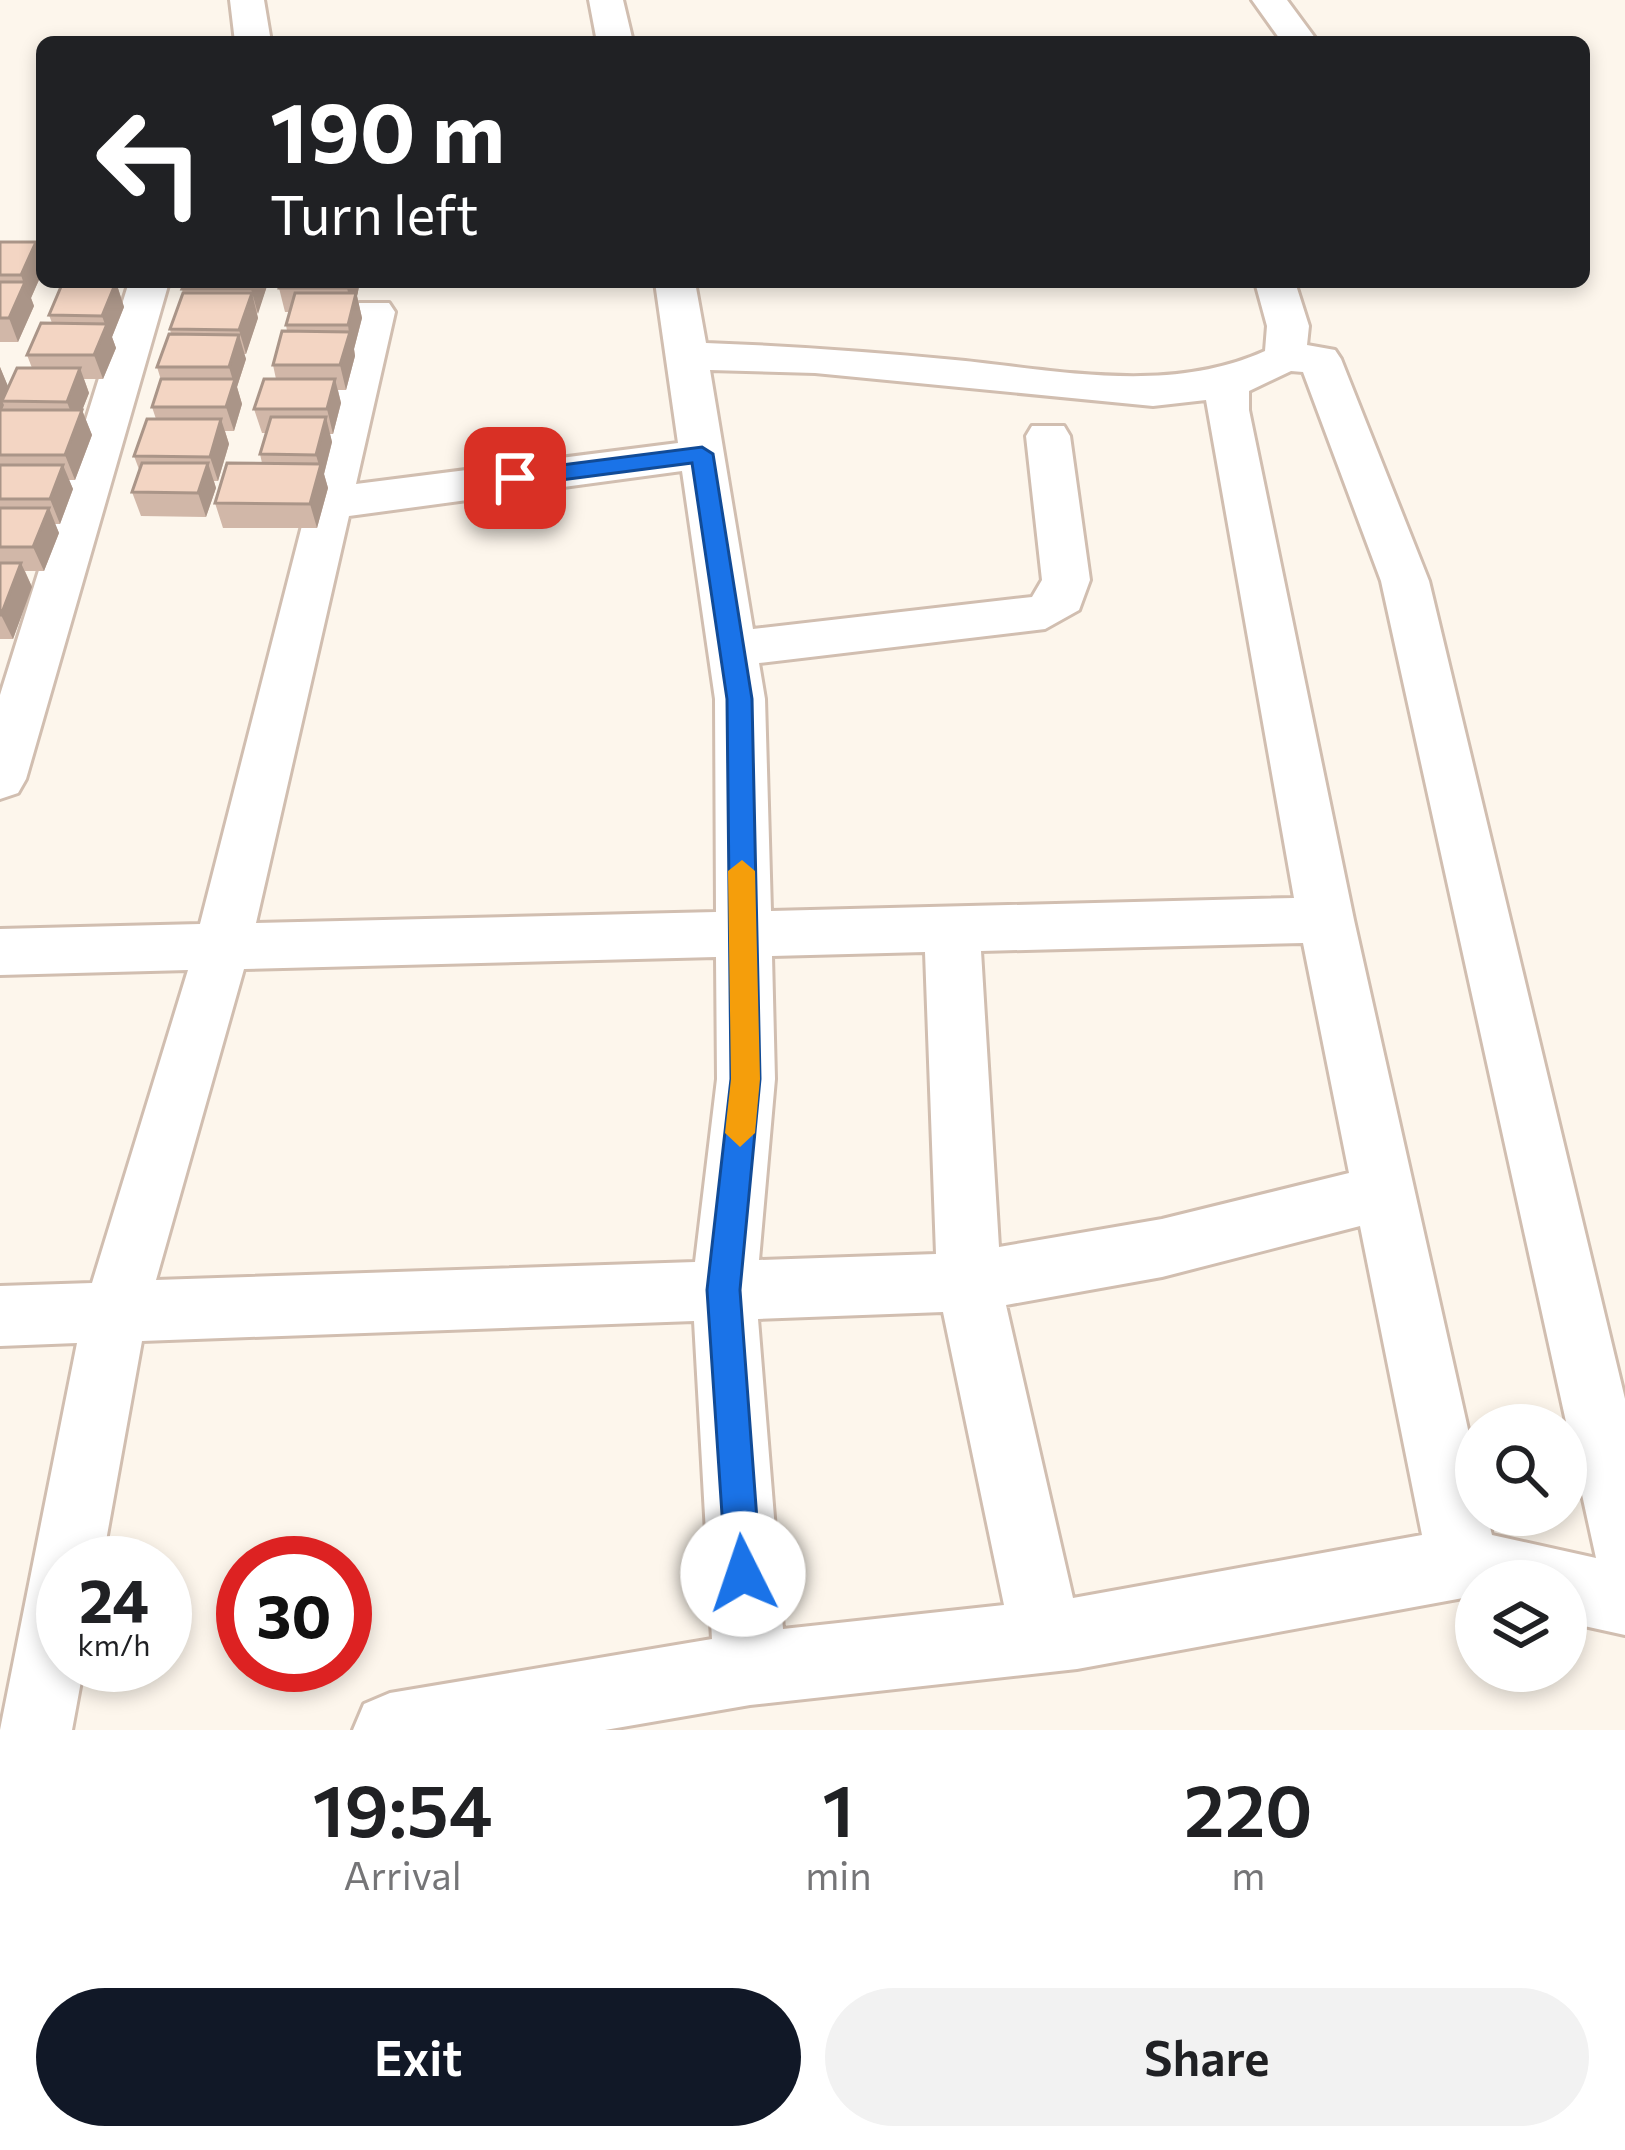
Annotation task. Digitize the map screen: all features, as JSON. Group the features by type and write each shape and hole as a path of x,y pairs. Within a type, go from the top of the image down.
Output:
{"street":[{"path":"247,0 252,36"},
{"path":"606,0 614,36"},
{"path":"1269,0 1296,36"},
{"path":"0,779 16,676 146,288"},
{"path":"676,288 740,699 746,1079 724,1290 750,1669"},
{"path":"1277,288 1288,326 1285,358"},
{"path":"72,1536 115,1312 224,946 374,312"},
{"path":"687,356 815,360 1153,392 1228,384 1285,358 1320,359 1406,581 1625,1544"},
{"path":"1228,384 1227,410 1326,920 1462,1560"},
{"path":"732,650 1045,612 1062,598 1066,580 1048,436"},
{"path":"328,503 702,454"},
{"path":"0,952 1326,920"},
{"path":"952,929 969,1282 1046,1636"},
{"path":"0,1316 969,1282 1162,1248 1383,1192"},
{"path":"391,1730 750,1669 1046,1636 1455,1564"},
{"path":"1587,1592 1625,1600"},
{"path":"35,1730 42,1692"}],"building":[{"path":"0,242 36,242 21,275 0,275"},
{"path":"0,282 25,282 9,318 0,318"},
{"path":"60,288 114,288 102,316 49,315"},
{"path":"183,293 252,293 239,330 170,329"},
{"path":"295,293 356,293 348,325 286,325"},
{"path":"41,323 107,324 94,355 27,355"},
{"path":"282,331 350,332 340,365 273,365"},
{"path":"169,334 239,335 229,367 157,367"},
{"path":"17,368 80,368 67,402 2,401"},
{"path":"161,379 235,379 226,407 152,407"},
{"path":"264,379 335,379 327,409 254,409"},
{"path":"0,410 82,410 65,455 0,455"},
{"path":"271,417 326,417 316,455 260,454"},
{"path":"147,419 221,419 210,457 134,456"},
{"path":"142,463 208,463 198,493 132,492"},
{"path":"227,463 321,464 310,504 215,503"},
{"path":"0,465 63,465 50,499 0,499"},
{"path":"0,508 49,508 33,547 0,547"},
{"path":"0,563 21,563 1,615 0,615"}],"slow traffic":[{"path":"740,1133 746,1079 742,871"}],"route":[{"path":"515,478 702,454 740,699 746,1079 724,1290 743,1574"}]}
